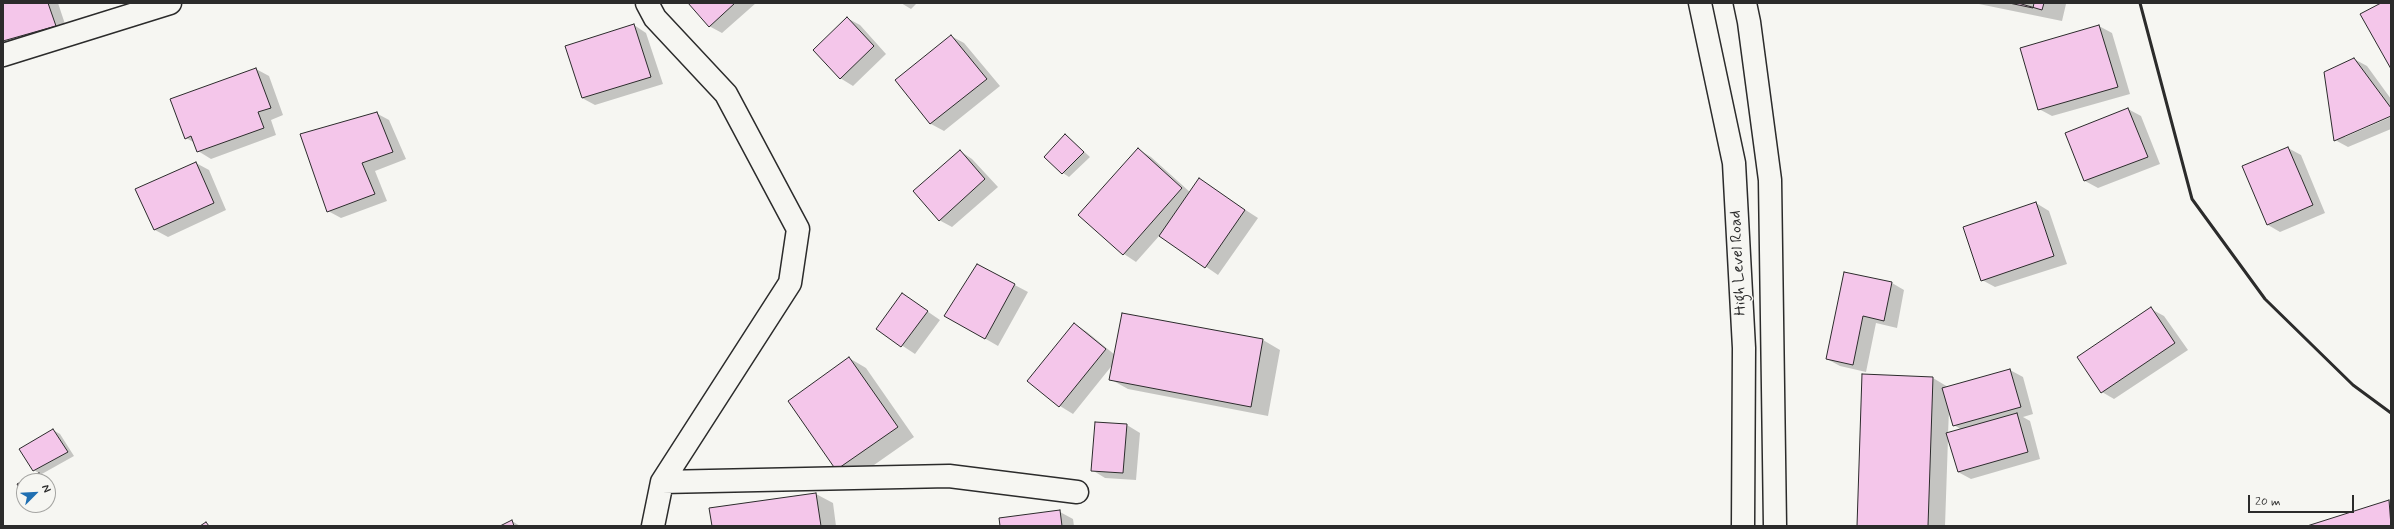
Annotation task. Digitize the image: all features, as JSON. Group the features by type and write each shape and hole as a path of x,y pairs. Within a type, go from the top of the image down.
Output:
{"main road":[{"path":"3,55 170,3"},
{"path":"646,3 655,18 726,94 798,229 790,283 662,482 653,526"},
{"name":"High Level Road","path":"1700,3 1734,163 1744,348 1743,526"},
{"name":"High Level Road","path":"1747,9 1770,180 1775,526"},
{"path":"662,482 949,476 1077,492"}],"building":[{"path":"3,3 48,3 56,26 3,41"},
{"path":"688,3 735,3 709,27"},
{"path":"2009,3 2034,3 2033,8"},
{"path":"2018,3 2044,3 2042,10"},
{"path":"2381,3 2391,3 2391,69 2360,14"},
{"path":"847,17 874,46 840,79 813,50"},
{"path":"634,24 651,77 582,98 565,46"},
{"path":"2099,25 2118,87 2038,110 2020,48"},
{"path":"951,35 987,79 930,124 895,80"},
{"path":"2354,58 2391,108 2391,116 2334,141 2324,72"},
{"path":"256,68 271,108 258,112 264,128 197,152 191,136 185,139 170,99"},
{"path":"2128,108 2148,157 2084,181 2065,133"},
{"path":"377,112 393,152 362,163 375,194 327,212 300,134"},
{"path":"1065,134 1084,152 1062,174 1044,157"},
{"path":"2288,147 2313,205 2267,225 2242,166"},
{"path":"1138,148 1182,188 1123,255 1078,215"},
{"path":"960,150 985,179 939,221 913,191"},
{"path":"196,162 214,203 154,230 135,189"},
{"path":"1199,178 1245,210 1205,268 1159,236"},
{"path":"2036,202 2054,256 1981,281 1963,227"},
{"path":"977,264 1015,284 985,339 944,316"},
{"path":"1844,272 1892,282 1884,321 1863,316 1853,365 1826,359"},
{"path":"902,293 928,311 901,347 876,329"},
{"path":"2151,307 2175,343 2101,393 2077,357"},
{"path":"1122,313 1263,339 1251,407 1109,380"},
{"path":"1074,323 1106,349 1059,407 1027,381"},
{"path":"849,357 898,427 836,470 788,401"},
{"path":"2010,369 2021,407 1953,426 1942,388"},
{"path":"1862,374 1933,377 1928,526 1857,526"},
{"path":"2017,413 2028,452 1958,472 1946,433"},
{"path":"1095,422 1127,424 1123,473 1091,471"},
{"path":"53,429 68,452 33,471 19,449"},
{"path":"816,493 821,526 712,526 709,508"},
{"path":"2389,500 2391,526 2307,526"},
{"path":"1060,510 1062,526 1000,526 999,518"},
{"path":"512,520 514,526 500,526"},
{"path":"206,522 209,526 200,526"}],"railway":[{"path":"2140,3 2192,199 2265,299 2353,385 2391,413"}]}
